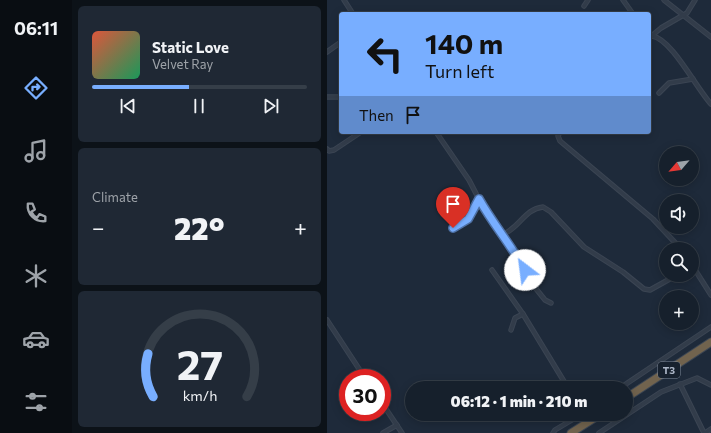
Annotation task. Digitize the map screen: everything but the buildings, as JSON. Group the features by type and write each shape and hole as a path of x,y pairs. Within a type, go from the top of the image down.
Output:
{"highway":[{"name":"T3","path":"633,393 711,342"},
{"path":"575,432 591,421"}],"street":[{"path":"344,0 352,12"},
{"path":"584,6 588,0"},
{"path":"623,0 632,12"},
{"path":"664,0 711,37"},
{"path":"651,35 684,15 690,9 695,0"},
{"path":"651,36 656,37 664,42 681,61 711,104"},
{"path":"327,52 339,43"},
{"path":"659,93 669,83 693,79"},
{"path":"327,97 339,97"},
{"path":"327,149 329,151 334,150 358,134"},
{"path":"437,134 469,180 479,199 500,232 503,234 537,290 545,300 551,303"},
{"path":"559,134 558,136 560,141 653,219 674,242"},
{"path":"453,228 468,219 479,199"},
{"path":"503,234 510,230 528,213 534,209 543,207 551,212 584,247 623,272 644,289 650,290 664,282"},
{"path":"492,270 523,314 564,381"},
{"path":"699,277 711,295"},
{"path":"511,330 515,318 523,314"},
{"path":"327,320 359,369"},
{"path":"630,381 711,326"},
{"path":"599,433 661,392 697,378 711,385"},
{"path":"680,384 704,433 711,429"},
{"path":"391,416 402,433"},
{"path":"553,433 555,430 570,421"},
{"path":"383,433 397,425"}],"route":[{"path":"453,228 468,219 479,199 525,270"}]}
